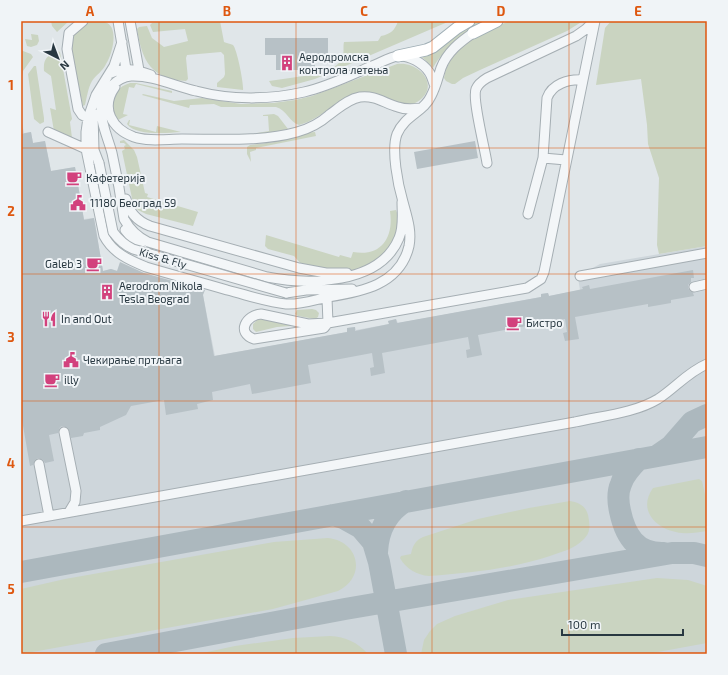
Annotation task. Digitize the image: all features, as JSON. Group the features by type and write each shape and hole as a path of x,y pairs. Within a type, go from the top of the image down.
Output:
{"main road":[{"path":"398,56 433,47 457,28 469,21"},
{"path":"473,33 497,21"}],"street":[{"path":"83,21 68,33 67,49 78,109 82,115 88,118"},
{"path":"112,21 118,25 131,26 139,70"},
{"path":"326,294 328,323 324,328 254,339 250,338 245,332 245,325 247,321 256,315 261,314 308,324 328,323 528,288 541,279 544,272 595,21"},
{"path":"487,163 476,101 476,90 478,85 487,78 576,36 595,21"},
{"path":"119,25 122,42 123,76 112,90 108,110 116,125 135,137 151,140 246,138 298,132 329,116 350,100 368,97 377,98 397,107 408,109 423,108"},
{"path":"122,42 117,59 110,74 98,90 88,118 86,132 86,152 104,236 118,253 128,260 146,267 260,299 288,300 326,294 343,295 379,284 393,275 399,268 406,256 410,237 409,225 402,202 397,172 394,144 397,134 404,122 423,108 431,98 441,67 447,56 464,39 473,33"},
{"path":"110,74 140,77 198,92 238,97 277,96 305,92 398,56 417,61 424,66 429,72 435,86"},
{"path":"164,82 139,70 123,76 113,83 104,96 101,104 102,120 116,170 124,219 128,226 139,238 148,242 267,277 280,280 307,281"},
{"path":"528,214 543,158 547,98 549,92 553,87 570,80 583,80"},
{"name":"Kiss & Fly","path":"92,108 95,139 94,150 99,163 113,232 118,240 133,249 286,293 306,290 326,294"},
{"path":"48,132 86,152"},
{"path":"108,138 117,154 127,206 136,218 144,223 299,268 326,273 366,271"},
{"path":"108,138 109,156 119,218 123,227 138,246 164,261 229,278 270,284 284,284 337,279 366,271 381,262 395,246 402,227 402,202"},
{"path":"543,158 566,160"},
{"path":"580,276 707,253"},
{"path":"694,287 707,284"},
{"path":"21,521 575,422 640,408 657,400 689,374 707,364"},
{"path":"64,432 76,491 75,502 69,512"},
{"path":"39,464 49,516"}],"shaded area":[{"path":"21,119 24,133 31,132 33,143 45,141 51,171 75,167 84,219 94,218 103,271 111,269 203,295 215,356 347,332 347,328 355,327 356,330 389,324 388,321 396,319 398,323 541,297 541,294 548,293 549,296 580,290 577,272 589,270 600,264 707,246 707,654 21,654"}],"green space":[{"path":"51,21 69,21 57,32 52,26"},
{"path":"90,21 102,21 110,25 112,29 113,42 108,60 103,69 92,81 85,105 83,106 71,51 73,35"},
{"path":"168,21 220,21 224,42 233,45 235,48 243,90 217,87 217,83 224,77 225,74 224,55 221,52 187,55 188,79 186,81 164,77 156,72 145,59 137,29 139,27 147,26 152,38 164,47 188,41 185,29 153,32 150,25 152,23"},
{"path":"398,21 450,21 315,79 282,88 272,86 269,81 318,74 329,70 342,60 344,42 378,41 381,36 392,31"},
{"path":"478,21 488,21 457,40 438,60 433,68 422,57 437,51 463,30"},
{"path":"510,21 583,21 567,31 463,78 455,84 446,81 444,78 447,67 460,49 479,35"},
{"path":"611,21 707,21 707,246 659,254 657,245 659,178 648,144 641,79 596,85 605,28"},
{"path":"31,34 38,35 39,41 37,45 31,47 27,46 25,39 32,40"},
{"path":"21,49 31,54 33,57 23,71 21,81"},
{"path":"55,50 60,52 72,119 70,122 72,138 54,131 50,108 56,110 51,76 44,71 44,63"},
{"path":"397,64 412,66 424,75 428,87 426,94 420,100 408,104 375,94 358,94 340,102 308,122 299,125 276,107 221,107 214,104 190,105 189,108 142,95 174,101 202,98 241,104 273,103 312,96"},
{"path":"34,66 36,66 44,118 44,122 40,124 34,119 28,74"},
{"path":"130,83 136,83 172,91 172,93 136,84 134,88 129,87 123,114 128,115 118,120 112,109 113,98 119,89"},
{"path":"274,114 278,116 288,129 257,135 257,133 269,131 268,116 263,115"},
{"path":"129,120 129,125 156,132 157,126 181,132 152,133 144,132 131,128 127,124"},
{"path":"315,132 316,136 256,148 256,150 250,152 251,162 247,154 247,147 250,145 275,142 305,133"},
{"path":"124,140 134,150 137,157 145,193 148,194 147,197 198,212 193,226 146,214 138,210 133,203 122,151 125,149 124,146 126,145 124,143 120,143 120,141"},
{"path":"396,210 399,218 396,233 390,247 372,264 355,270 338,270 302,265 294,256 268,249 265,246 266,235 339,257 340,255 351,258 353,252 371,252 384,244 390,230 390,211"},
{"path":"312,309 319,313 318,317 315,319 298,316 295,314 297,310"},
{"path":"262,319 291,326 277,327 256,332 253,329 253,324 257,320"},
{"path":"699,479 702,481 707,503 707,531 682,533 665,528 652,519 647,505 648,497 653,488"},
{"path":"570,501 579,503 584,507 588,515 589,532 586,537 576,546 550,556 490,570 429,576 412,571 402,562 400,558 401,556 411,554 415,544 423,537 478,519"},
{"path":"328,538 339,541 347,546 356,560 356,569 353,577 347,585 338,591 273,609 21,654 21,589 65,579 274,542"},
{"path":"657,578 688,580 707,586 707,643 647,654 421,654 424,640 430,631 437,624 455,616 508,600"},
{"path":"330,636 351,641 360,646 368,654 198,654 235,646 293,638"}],"building":[{"path":"265,38 328,38 328,56 315,56 315,70 276,70 276,55 265,55"},
{"name":"Aerodrom Nikola Tesla Beograd","path":"31,132 33,143 45,141 51,171 75,167 84,220 94,218 103,271 111,269 117,271 120,262 144,273 205,290 203,295 214,356 347,332 347,328 355,327 355,331 389,324 388,321 396,319 397,323 541,297 541,294 548,293 549,296 583,289 582,287 589,285 590,289 693,270 694,278 691,278 688,288 694,296 671,300 671,303 648,307 648,304 575,317 579,339 565,341 563,333 567,332 565,319 478,335 482,355 467,358 466,350 470,349 468,337 382,353 385,373 371,376 370,368 374,367 372,353 308,365 311,383 252,394 250,384 212,392 213,400 197,404 198,409 166,415 164,400 131,406 126,415 100,427 100,430 84,433 83,436 71,438 68,428 63,426 60,427 58,433 49,435 54,461 45,463 43,460 38,458 35,460 33,465 30,466 21,414 21,134"},
{"path":"475,141 478,158 417,169 414,152"}],"taxiway":[{"path":"658,455 671,446 692,422 707,415"},
{"path":"21,572 707,447"},
{"path":"639,459 622,480 618,494 622,520 629,535 639,546 646,550 664,553"},
{"path":"377,552 379,537 385,523 399,505 406,501"},
{"path":"333,515 343,518 361,528 373,542 379,562 396,654"},
{"path":"106,654 345,609 672,553 694,553 707,556"}],"place":[{"name":"Аеродромска контрола летења","path":"287,63"},
{"name":"Кафетерија","path":"74,178"},
{"name":"11180 Београд 59","path":"78,203"},
{"name":"Galeb 3","path":"94,264"},
{"name":"Aerodrom Nikola Tesla Beograd","path":"107,292"},
{"name":"In and Out","path":"49,319"},
{"name":"Бистро","path":"514,323"},
{"name":"Чекирање пртљага","path":"71,360"},
{"name":"illy","path":"52,380"}]}
